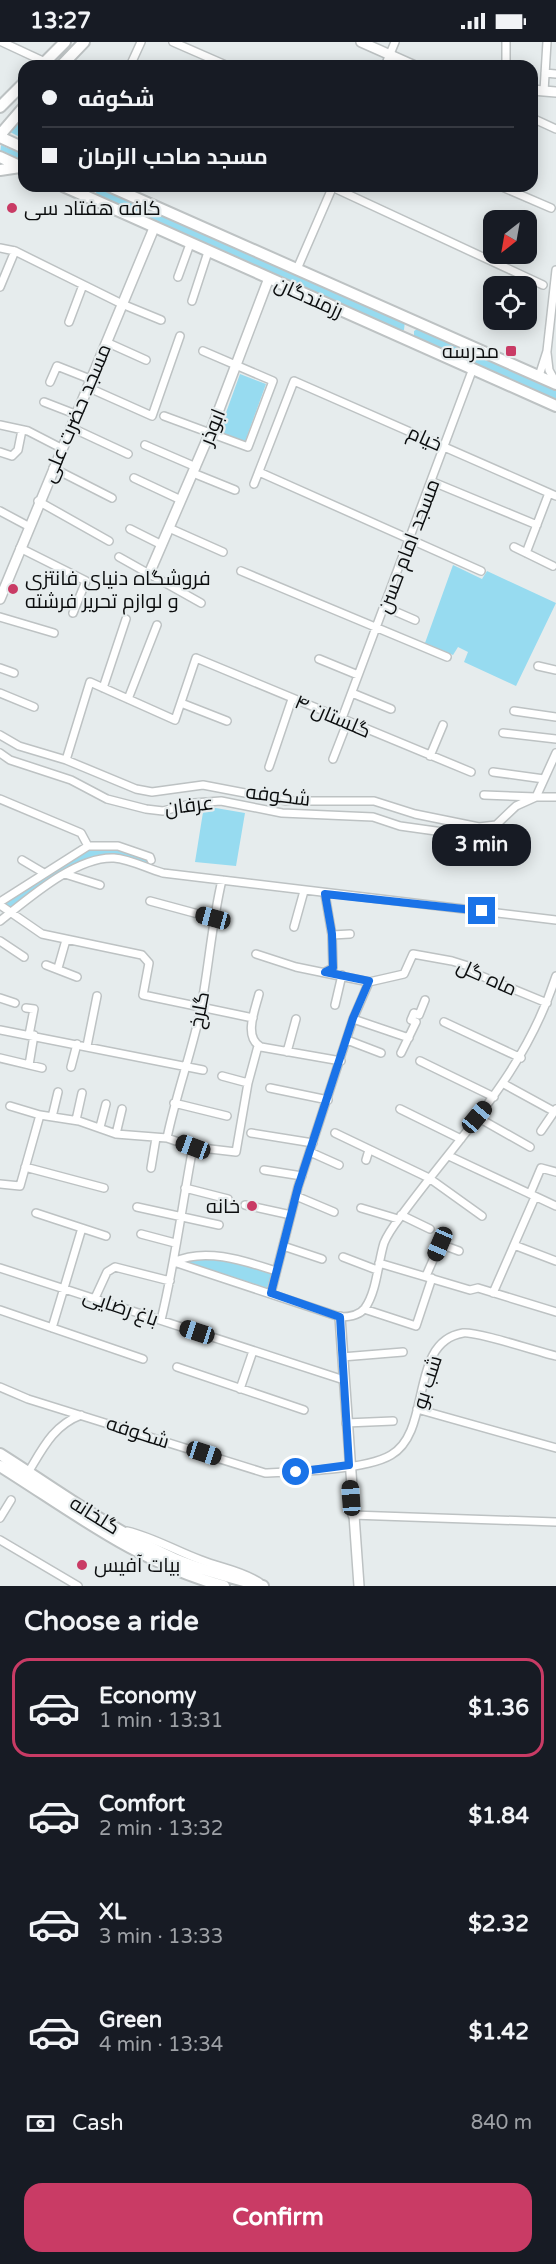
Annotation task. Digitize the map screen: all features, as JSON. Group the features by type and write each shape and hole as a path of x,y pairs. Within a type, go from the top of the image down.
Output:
{"main road":[{"path":"47,60 65,42"},
{"path":"67,60 84,42"},
{"path":"2,103 18,88"},
{"path":"18,114 0,136 18,145"},
{"path":"0,157 18,166"},
{"path":"0,170 18,168"},
{"name":"رزمندگان","path":"76,192 472,371 556,406"},
{"path":"91,199 92,192"},
{"name":"رزمندگان","path":"123,192 413,322 556,383"},
{"path":"407,340 413,322"},
{"name":"گلخانه","path":"0,1454 26,1476 111,1538 142,1554 224,1586"},
{"name":"گلخانه","path":"0,1466 26,1476 114,1528 176,1559 210,1572 264,1586"}],"street":[{"path":"2,42 36,60"},
{"path":"133,60 141,42"},
{"path":"173,42 214,60"},
{"path":"361,42 401,60"},
{"path":"388,60 395,42"},
{"path":"506,42 506,60"},
{"path":"544,91 547,42"},
{"path":"545,73 556,74"},
{"path":"538,90 556,92"},
{"path":"538,121 556,129"},
{"path":"297,269 329,192"},
{"path":"345,192 543,285"},
{"path":"514,192 551,208"},
{"name":"مسجد حضرت علی","path":"0,599 4,579 20,548 154,228"},
{"path":"178,277 190,244"},
{"path":"0,249 15,251 122,304 161,320"},
{"path":"0,287 15,251"},
{"path":"192,301 208,252"},
{"path":"539,376 547,351 556,270"},
{"name":"ابوذر","path":"149,574 211,433 269,279"},
{"path":"69,322 82,285"},
{"path":"50,382 57,366 152,416 180,336"},
{"path":"105,342 146,360"},
{"path":"164,416 248,447 273,381 203,351"},
{"path":"547,351 549,370 556,383"},
{"name":"مسجد امام حسن","path":"333,759 358,675 446,448 472,371"},
{"name":"خیام","path":"259,472 294,381 553,494"},
{"path":"44,402 75,414"},
{"path":"0,425 22,430 61,448"},
{"path":"70,426 128,454"},
{"path":"0,452 12,456 18,450 22,430"},
{"path":"145,445 235,490"},
{"path":"53,468 112,498"},
{"path":"254,484 259,472 482,571"},
{"path":"134,478 182,500"},
{"path":"433,482 537,525"},
{"path":"526,553 553,494"},
{"path":"38,501 109,541"},
{"path":"0,512 28,526"},
{"path":"169,528 223,552"},
{"path":"130,529 162,545"},
{"path":"514,547 553,566"},
{"path":"20,548 86,581 73,613"},
{"path":"119,557 201,603"},
{"path":"241,571 447,657"},
{"path":"385,608 415,620"},
{"path":"0,616 54,633"},
{"path":"103,687 126,619"},
{"path":"128,699 157,625"},
{"name":"گلستان ۴","path":"180,703 196,658 344,722 471,772"},
{"path":"319,659 358,675"},
{"path":"538,666 556,669"},
{"path":"0,668 14,673"},
{"path":"66,759 90,682 175,720 180,703 226,721"},
{"path":"0,693 34,707"},
{"path":"352,693 391,709"},
{"path":"269,766 292,699"},
{"path":"514,711 556,717"},
{"path":"430,756 443,725"},
{"path":"503,733 556,740"},
{"name":"شکوفه","path":"0,735 19,746 66,759 135,789 152,792 203,785 286,801 374,801 415,814 479,827 496,825 516,806 536,797 556,797"},
{"name":"عرفان","path":"0,753 10,760 71,780 107,799 147,809 163,811 194,803 221,801 282,813 373,817 408,828 492,839"},
{"path":"484,795 536,797 556,756"},
{"path":"493,772 544,779"},
{"path":"0,799 81,833 88,846"},
{"path":"151,860 150,857 118,846 88,846 0,904 10,914 42,934 142,955 149,963 143,995 253,1018"},
{"path":"0,921 65,874 96,860 114,858 163,873 556,920"},
{"path":"22,861 44,873"},
{"path":"65,874 100,885"},
{"name":"گلرخ","path":"167,1138 201,1006 213,918 222,880"},
{"path":"294,927 304,891"},
{"path":"325,894 332,934 333,968 325,972"},
{"path":"150,901 213,918"},
{"path":"332,934 350,934"},
{"path":"58,969 66,940"},
{"path":"0,941 24,957"},
{"path":"256,954 296,967 369,981 353,1018 302,1176 271,1293"},
{"name":"ماه گل","path":"369,981 404,974 412,954 468,966 479,975 547,1003"},
{"path":"46,965 77,977"},
{"path":"336,1005 342,975"},
{"path":"174,1262 340,1317 353,1317 364,1309 385,1240 429,1178 449,1156 504,1084 521,1058 547,1003 556,976"},
{"path":"259,994 251,1036 258,1046 341,1061"},
{"path":"87,1046 97,996"},
{"path":"0,998 15,1003"},
{"path":"401,1053 416,1022 411,1020 414,1013 419,1015 425,1000"},
{"path":"26,1008 34,1009 29,1065"},
{"path":"353,1018 409,1038"},
{"path":"287,1052 296,1019"},
{"path":"444,1022 521,1058"},
{"path":"0,1030 203,1070"},
{"path":"347,1040 381,1053"},
{"path":"71,1067 77,1044"},
{"path":"10,1106 40,1115 76,1120 116,1134 167,1138 193,1147 236,1152 248,1083 258,1046"},
{"path":"0,1058 42,1068"},
{"path":"420,1061 494,1097"},
{"path":"222,1076 248,1083"},
{"path":"504,1084 555,1111 541,1131"},
{"path":"270,1088 328,1100"},
{"path":"52,1117 58,1092"},
{"path":"76,1120 82,1093"},
{"path":"100,1127 106,1104"},
{"path":"174,1104 227,1116"},
{"path":"116,1134 122,1109"},
{"path":"400,1109 461,1139"},
{"path":"0,1184 20,1186 40,1115"},
{"path":"477,1117 530,1147"},
{"path":"335,1132 429,1178 482,1216"},
{"path":"251,1133 313,1143"},
{"path":"152,1168 156,1138"},
{"path":"161,1320 174,1262 175,1243 193,1147"},
{"path":"366,1160 369,1149"},
{"path":"310,1152 339,1165"},
{"path":"449,1156 556,1206"},
{"path":"26,1167 104,1188"},
{"path":"494,1293 542,1168 556,1172"},
{"path":"264,1170 302,1176"},
{"path":"185,1188 228,1199"},
{"path":"296,1196 334,1212"},
{"path":"245,1205 291,1215"},
{"path":"137,1207 219,1225"},
{"path":"361,1208 400,1217 430,1229"},
{"path":"36,1213 106,1236"},
{"path":"52,1328 82,1228"},
{"path":"141,1234 175,1243"},
{"path":"364,1309 416,1326 440,1244 459,1251"},
{"path":"514,1245 556,1261"},
{"path":"283,1246 322,1259"},
{"path":"174,1262 190,1254 241,1261 276,1271"},
{"path":"343,1257 429,1277 470,1290 478,1288 556,1312"},
{"path":"94,1298 107,1272 116,1267 170,1281"},
{"name":"باغ رضایی","path":"0,1268 344,1380"},
{"path":"0,1310 143,1359"},
{"path":"340,1317 358,1586"},
{"name":"شب بو","path":"349,1465 392,1455 404,1444 417,1409 423,1382 438,1347 448,1337 466,1333 556,1356"},
{"path":"240,1389 253,1351"},
{"path":"342,1357 403,1352"},
{"path":"177,1367 304,1410"},
{"name":"شکوفه","path":"0,1387 28,1399 266,1473 296,1472 349,1465"},
{"path":"417,1409 556,1448"},
{"path":"26,1476 52,1433 66,1420 82,1415"},
{"path":"346,1422 393,1421"},
{"path":"0,1518 11,1500"},
{"path":"352,1515 556,1522"},
{"path":"0,1540 78,1586"}],"shaded area":[{"path":"18,119 18,136 8,131"},
{"path":"1,145 18,152 18,162 0,154"},
{"path":"96,192 115,192 405,321 404,330 398,331 97,197"},
{"path":"419,328 556,389 556,401 414,338 414,331"},
{"path":"240,374 266,384 245,442 219,432"},
{"path":"453,565 482,579 487,571 556,603 516,686 464,662 468,652 458,647 453,655 425,643"},
{"path":"204,806 245,813 236,866 195,862"},
{"path":"109,846 149,858 148,868 113,857 66,872 10,912 0,903 89,847"},
{"path":"205,1258 257,1267 272,1273 267,1288 183,1261"}],"place":[{"name":"کافه هفتاد سی","path":"12,208"},
{"name":"مدرسه","path":"511,351"},
{"name":"فروشگاه دنیای فانتزی و لوازم تحریر فرشته","path":"13,589"},
{"name":"خانه","path":"252,1206"},
{"name":"بیات آفیس","path":"82,1565"}],"route":[{"path":"296,1472 349,1465 340,1317 271,1293 298,1187 345,1050 353,1018 369,981 325,972 333,968 332,934 325,894 482,911"}]}
